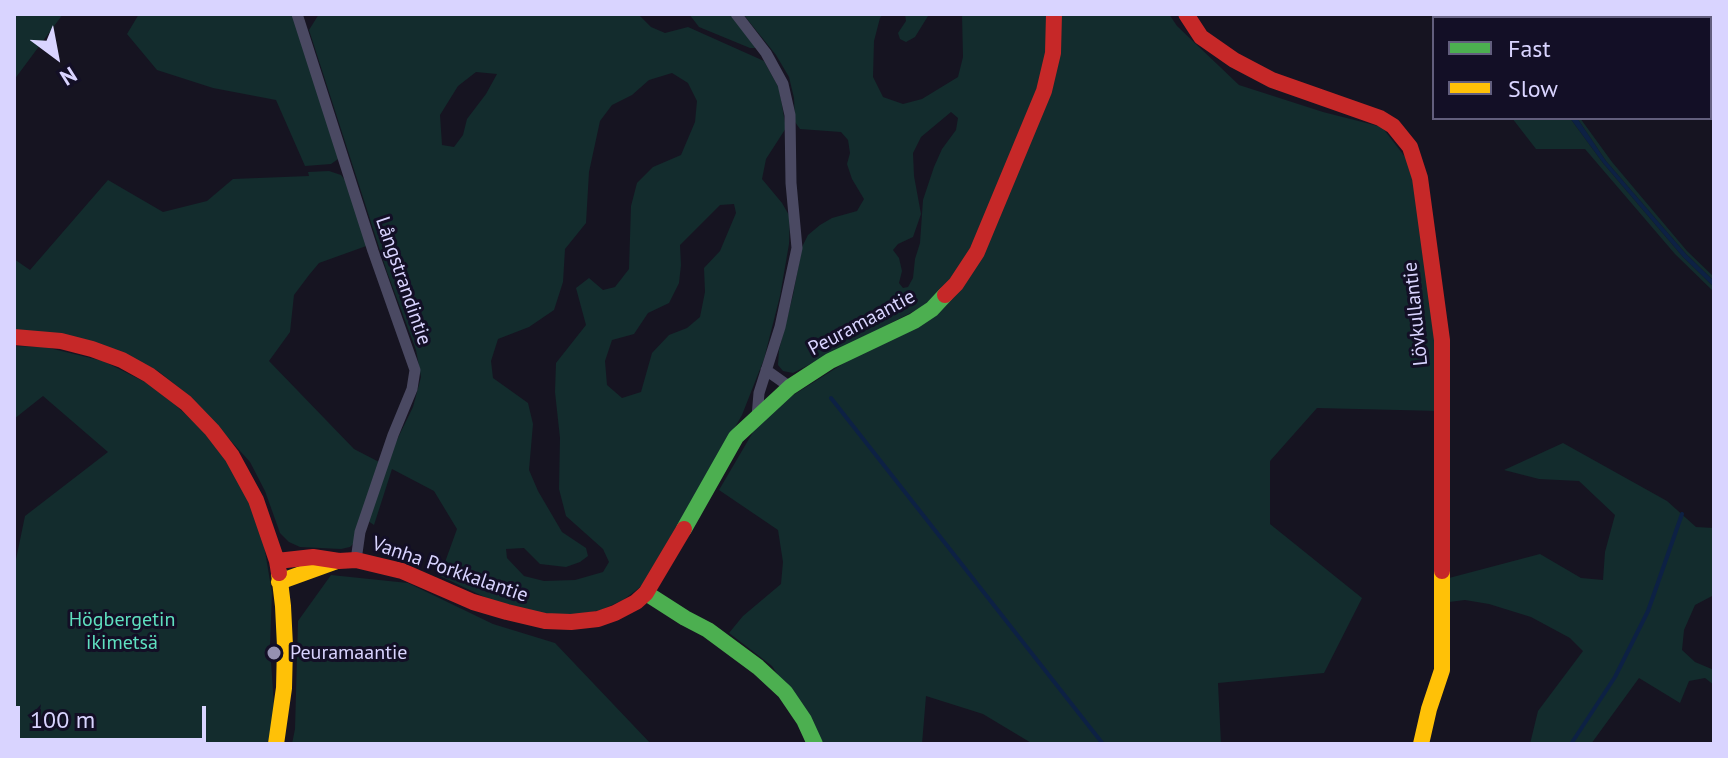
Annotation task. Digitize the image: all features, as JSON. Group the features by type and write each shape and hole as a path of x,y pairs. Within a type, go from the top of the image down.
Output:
{"street":[{"name":"Långstrandintie","path":"297,14 373,251 415,370 412,389 360,532 356,560"},
{"path":"736,14 766,53 783,84 790,115 791,183 797,248 780,327 759,393 757,417"},
{"name":"Peuramaantie","path":"646,593 736,437 790,387 830,361 914,321 932,309 956,284 977,252 1044,91 1053,53 1054,14"},
{"name":"Lövkullantie","path":"1186,14 1201,37 1234,60 1272,80 1380,118 1393,126 1410,147 1415,159 1434,274 1443,362 1442,670 1421,744"},
{"path":"14,337 61,341 122,360 149,375 186,403 232,456 265,523 277,561 285,646 284,688 276,744"},
{"path":"766,370 790,387"},
{"name":"Vanha Porkkalantie","path":"277,561 313,557 356,560 402,571 473,602 545,621 598,619 636,602 646,593"},
{"name":"Vanha Porkkalantie","path":"279,582 339,561"},
{"path":"646,593 708,630 758,667 785,692 804,720 815,744"}],"green space":[{"path":"14,14 63,14 14,80"},
{"path":"139,14 294,14 341,157 331,164 305,166 276,100 213,88 157,70 127,34"},
{"path":"319,14 638,14 651,27 665,33 688,27 764,61 779,88 786,128 766,159 762,179 790,217 789,244 764,359 742,415 707,476 643,585 623,600 601,610 575,615 546,615 491,600 440,576 457,529 434,491 392,469 374,525 368,521 391,452 413,407 421,377 416,350 387,272 309,30","holes":["476,72 497,74 467,119 463,135 454,147 442,145 440,115 458,86","672,73 688,83 697,101 695,122 681,155 653,167 637,183 631,206 629,269 615,287 603,290 589,278 576,288 586,325 556,363 559,489 566,516 603,549 609,562 603,572 575,580 544,581 524,576 507,558 506,549 524,548 540,564 566,567 588,556 586,548 562,532 538,491 529,470 533,424 528,403 493,378 491,361 498,339 529,327 554,310 563,282 565,249 586,223 589,172 600,121 612,105 632,95 649,80","734,204 736,213 720,251 704,268 705,292 700,317 687,328 669,335 652,353 641,392 622,398 607,385 605,361 612,340 634,334 648,313 669,303 679,283 680,245 720,205"]},
{"path":"689,14 730,14 756,48 699,27"},
{"path":"743,14 883,14 874,41 873,77 883,97 903,104 922,99 958,77 963,57 962,14 1048,14 1047,57 1042,79 974,243 952,282 928,304 793,373 783,371 778,365 779,350 802,247 808,235 820,225 857,211 864,199 852,179 847,164 850,153 848,140 841,132 800,129 795,122 789,77 776,55","holes":["951,112 958,118 956,130 942,149 923,200 920,243 913,278 908,287 903,288 899,283 902,271 899,258 893,250 913,237 921,214 913,153 921,137"]},
{"path":"905,14 931,14 915,37 906,42 900,39 898,33 906,21"},
{"path":"1062,14 1169,14 1177,26 1239,85 1382,127 1412,166 1439,338 1440,411 1317,408 1270,461 1270,524 1362,598 1324,673 1218,683 1221,744 1033,744 983,714 926,696 922,744 819,744 814,730 772,666 729,633 743,616 781,584 783,562 778,530 719,490 753,432 779,404 852,358 934,315 982,256"},
{"path":"1514,120 1571,120 1603,163 1683,257 1714,287 1714,292 1675,254 1585,149 1536,149"},
{"path":"1578,120 1687,251 1714,277 1714,281 1686,254 1606,161"},
{"path":"329,171 341,175 349,185 369,245 319,263 294,295 290,332 269,361 354,449 381,463 354,543 341,549 300,547 289,542 280,533 265,491 250,462 192,398 158,371 117,350 14,330 14,259 30,270 108,180 163,212 207,201 233,179 309,176 308,172"},
{"name":"Högbergetin ikimetsä","path":"14,346 45,347 103,361 155,387 200,427 230,466 250,503 264,545 272,593 270,646 275,722 270,744 14,744 14,569 25,516 108,452 43,396 14,419"},
{"path":"1563,443 1667,501 1696,527 1714,528 1714,595 1695,605 1684,630 1682,650 1695,662 1714,670 1714,685 1705,678 1689,681 1680,703 1639,678 1591,744 1530,744 1538,711 1583,651 1570,638 1531,617 1489,604 1465,600 1449,602 1449,578 1540,554 1581,578 1603,580 1605,552 1615,515 1579,481 1539,479 1504,470"},
{"path":"331,575 408,583 493,624 555,643 651,744 292,744 298,621"}],"water":[{"path":"1571,120 1578,120 1606,161 1686,254 1714,281 1714,287 1683,257 1603,163"}],"waterway":[{"path":"831,398 1103,744"},
{"path":"1571,744 1615,677 1648,611 1682,514"}],"traffic: fast":[{"path":"684,529 736,437 790,387 830,361 914,321 945,295"},
{"path":"646,593 708,630 758,667 785,692 804,720 815,744"}],"traffic: slow":[{"path":"279,582 337,561"},
{"path":"1421,744 1442,670 1442,571"},
{"path":"276,744 284,688 285,646 279,573"}],"traffic: jam":[{"path":"945,295 977,252 1044,91 1053,53 1054,14"},
{"path":"1186,14 1201,37 1234,60 1272,80 1380,118 1393,126 1410,147 1420,178 1442,340 1442,571"},
{"path":"14,337 61,341 122,360 149,375 186,403 232,456 256,500 279,573"},
{"path":"277,561 313,557 356,560 402,571 473,602 507,612 545,621 571,622 598,619 636,602 646,593 684,529"}],"place":[{"name":"Peuramaantie","path":"274,653"}]}
